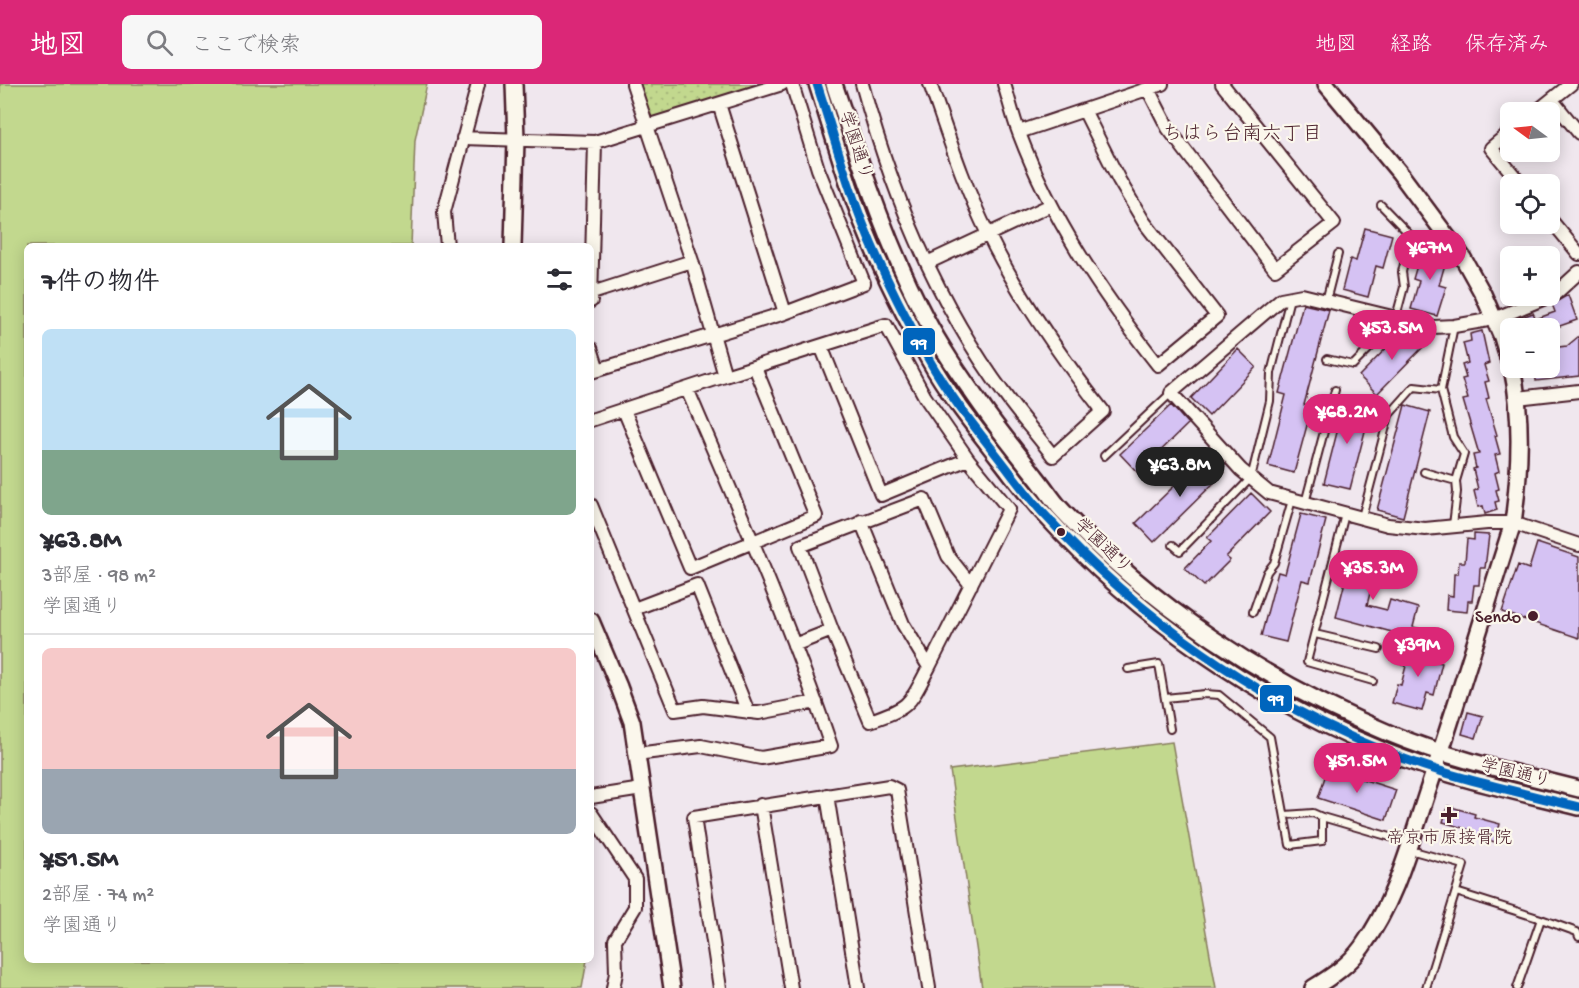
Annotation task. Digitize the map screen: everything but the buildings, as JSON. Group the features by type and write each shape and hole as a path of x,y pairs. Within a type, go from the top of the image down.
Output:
{"street":[{"path":"447,243 444,212 478,84"},
{"path":"513,243 516,139 514,84"},
{"path":"633,84 692,261 725,376"},
{"path":"463,138 595,142 782,84"},
{"path":"595,371 785,313 864,283 818,169 792,84"},
{"name":"学園通り","path":"817,84 850,188 873,244 929,359 962,410 1043,513 1085,556 1168,628 1214,661 1311,718 1385,751 1435,770 1579,807"},
{"name":"学園通り","path":"834,84 887,237 925,317 949,359 998,430 1059,507 1124,570 1175,612 1247,661 1317,701 1392,735 1441,752 1579,789"},
{"path":"862,84 890,176 927,263 976,352 1004,394 1053,456 1103,411 1074,374 1032,310 988,234 962,173 930,84"},
{"path":"1004,84 1019,132 1051,205 1085,264 1122,319 1158,365 1217,316 1144,222 1119,180 1084,110"},
{"path":"1019,132 1162,84"},
{"path":"1148,89 1168,128 1275,269 1334,223 1222,84"},
{"path":"1326,84 1399,172 1463,258 1483,294 1500,332"},
{"path":"1549,102 1571,84"},
{"path":"1552,100 1579,133"},
{"path":"719,104 785,313"},
{"path":"1500,140 1491,148 1500,159"},
{"path":"593,243 595,142"},
{"path":"1503,162 1513,174"},
{"path":"927,263 1051,205"},
{"path":"1560,231 1579,254"},
{"path":"594,292 692,261"},
{"path":"1579,272 1555,294 1494,319 1454,326 1433,327 1302,295 1281,299 1171,393 1241,470 1269,493 1388,525 1425,529 1453,525 1513,523 1579,545"},
{"path":"594,419 886,325 925,397 968,459 1009,508 971,585 912,700 899,711 870,721 800,546 924,499 948,556 971,585"},
{"path":"821,346 881,495 968,459"},
{"path":"624,410 690,568 816,516 755,367"},
{"path":"1313,988 1342,969 1360,949 1388,903 1410,846 1441,752 1513,523 1519,443 1517,398 1513,378"},
{"path":"636,754 701,746 761,758 831,746 794,645 687,389"},
{"path":"1517,398 1579,391"},
{"path":"594,512 675,710 703,706 759,713 816,702"},
{"path":"861,521 903,624 929,667"},
{"path":"634,609 698,585 748,712"},
{"path":"594,628 632,722 672,988"},
{"path":"794,645 832,630"},
{"path":"720,988 694,817 889,786 897,790 929,988"},
{"path":"594,796 642,789"},
{"path":"828,795 858,988"},
{"path":"760,805 791,988"},
{"path":"594,818 635,879 636,907 615,940 616,973 613,988"}],"lane":[{"path":"1327,359 1353,365 1398,318 1404,287 1402,272 1411,236 1381,205"},
{"path":"1326,301 1338,254"},
{"path":"1173,545 1180,551 1251,478 1270,401 1271,372 1290,297"},
{"path":"1453,525 1456,482 1464,454 1453,437 1441,390 1454,326"},
{"path":"1362,518 1389,415 1414,387 1441,390"},
{"path":"1305,503 1335,390"},
{"path":"1104,456 1171,393"},
{"path":"1425,472 1456,482"},
{"path":"1253,612 1267,572 1274,563 1292,500"},
{"path":"1346,514 1307,662 1373,681"},
{"path":"1315,634 1379,649"},
{"path":"1128,669 1160,664 1170,729"},
{"path":"1165,698 1218,695 1270,737 1290,845 1322,841 1322,817"},
{"path":"1285,815 1313,813 1464,866 1426,988"},
{"path":"1456,892 1577,932 1579,937"},
{"path":"1517,988 1541,919"}],"green space":[{"path":"0,84 427,84 415,140 411,243 24,243 24,963 586,963 582,988 0,988"},
{"path":"637,84 770,84 650,123"},
{"path":"1172,742 1216,988 982,988 950,770"}],"transit line":[{"name":"99","path":"817,84 849,185 874,251 928,358 962,409 1021,487 1081,553 1160,622 1202,653 1292,708 1338,731 1409,761 1481,783 1579,807"}],"place":[{"name":"Sendo","path":"1533,616"},
{"name":"帝京市原接骨院","path":"1449,815"}],"district":[{"name":"ちはら台南六丁目","path":"1242,132"}]}
